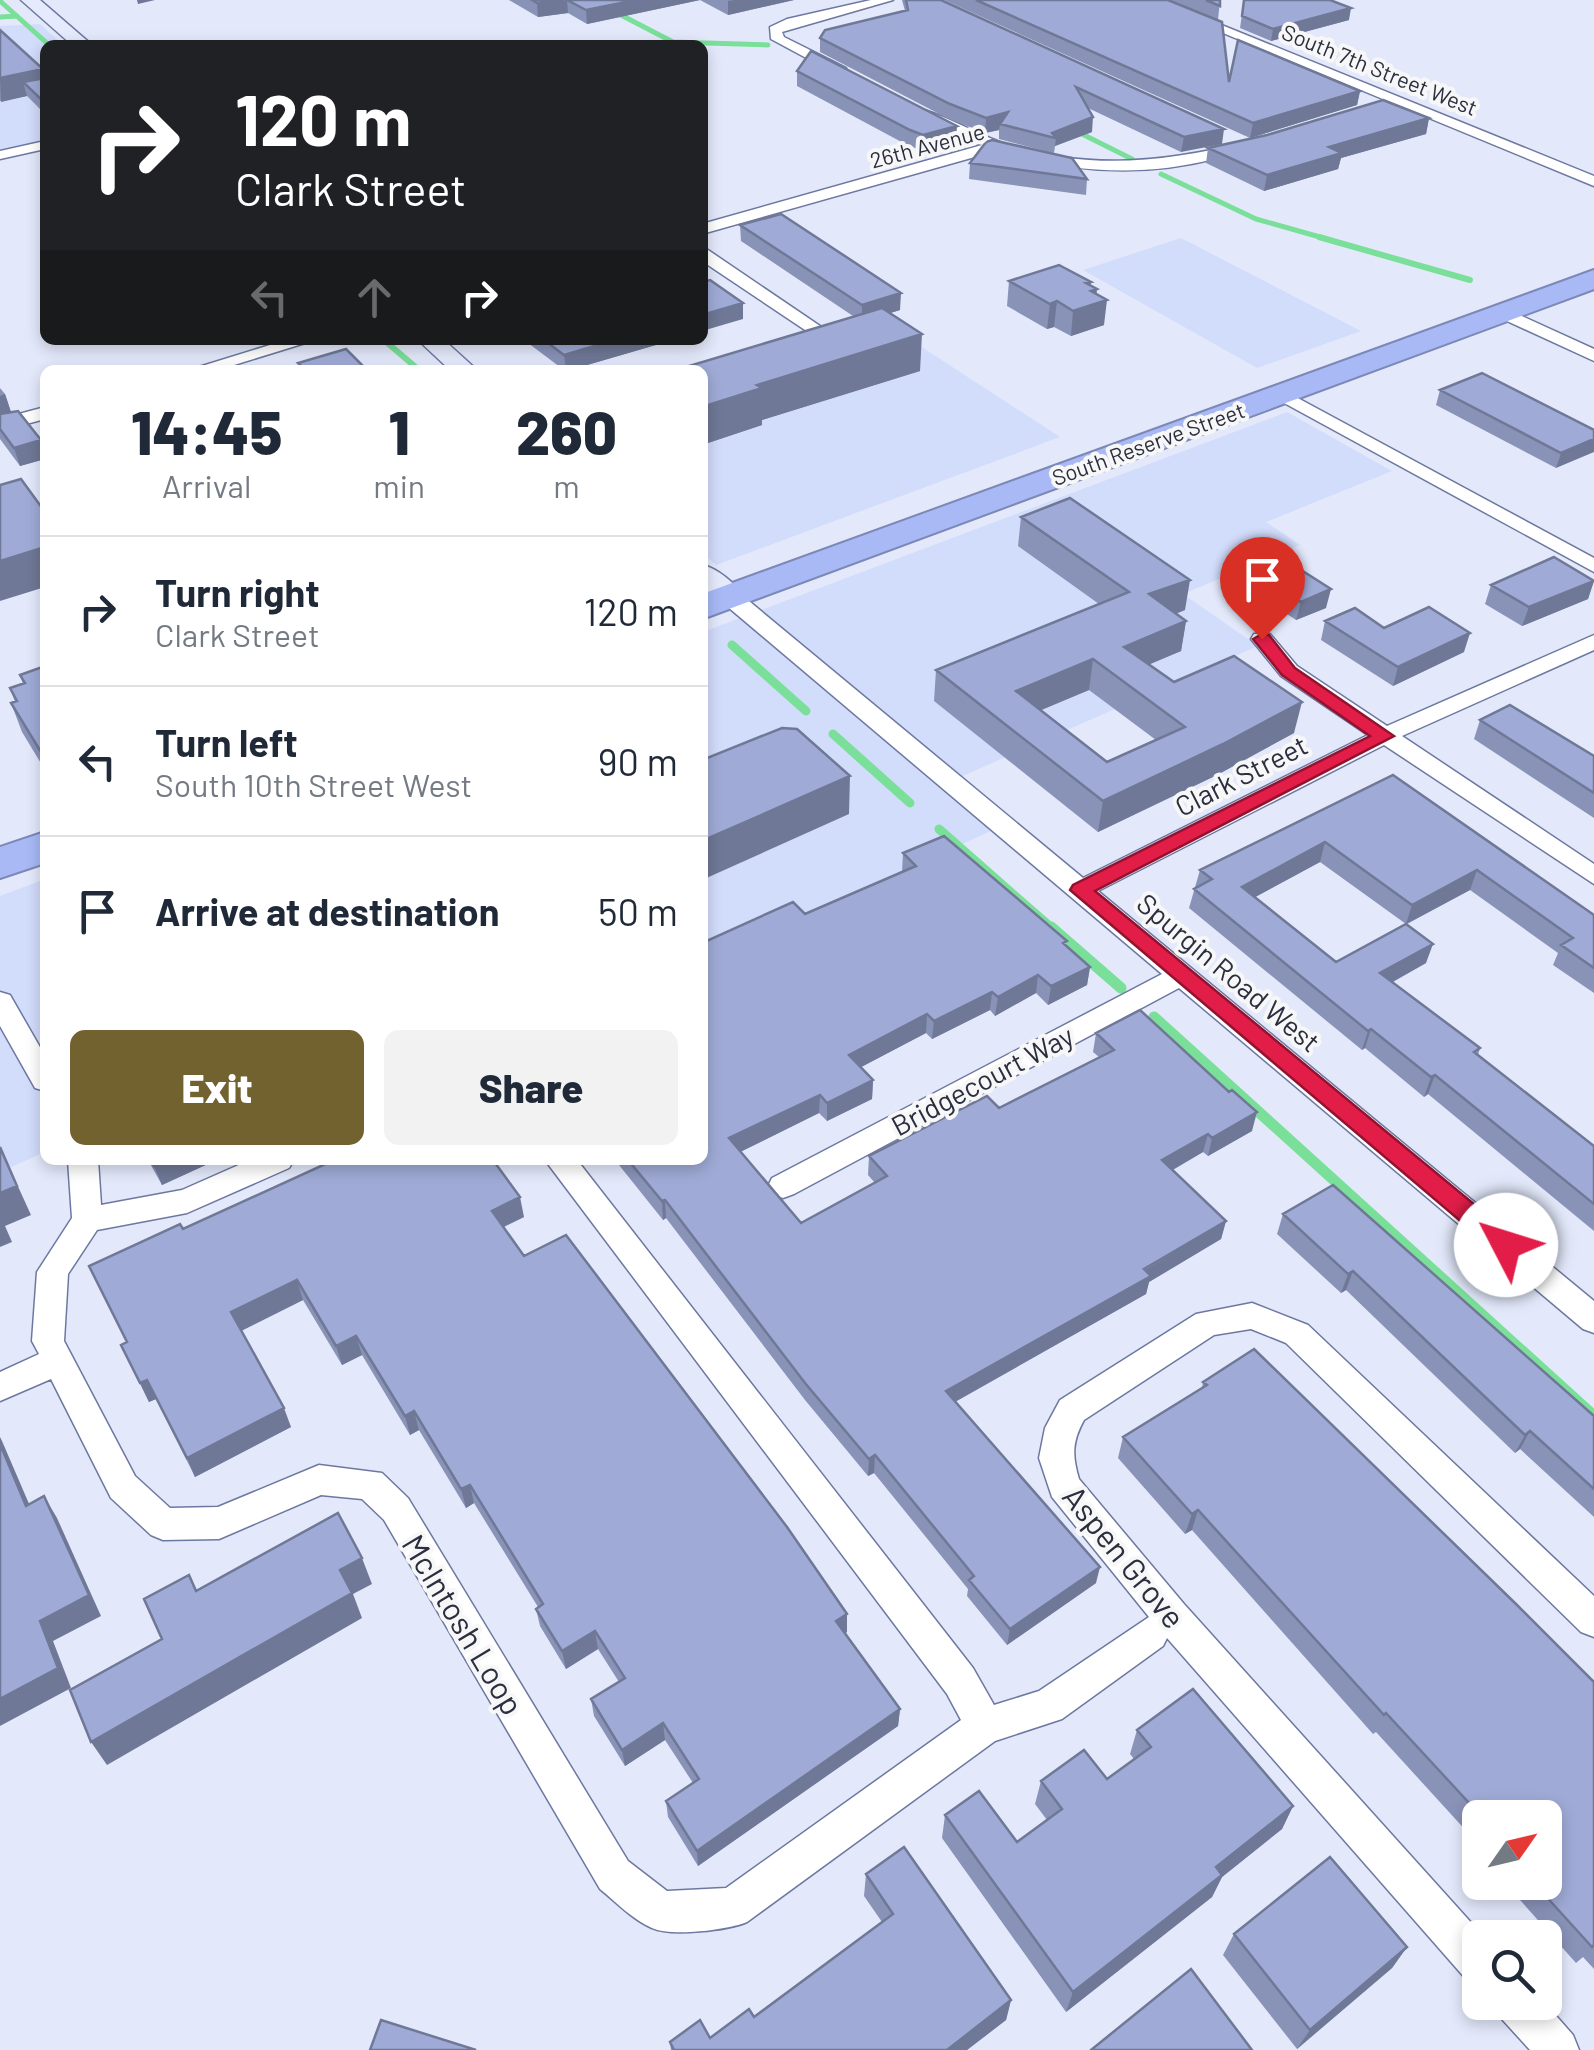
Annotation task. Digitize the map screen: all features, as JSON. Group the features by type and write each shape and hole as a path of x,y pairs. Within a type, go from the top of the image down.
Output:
{"highway":[{"name":"South Reserve Street","path":"716,602 1594,278"},
{"path":"0,863 40,849"}],"street":[{"path":"30,0 77,40"},
{"path":"859,80 778,39 774,30 792,22 887,0"},
{"name":"South 7th Street West","path":"1149,0 1594,181"},
{"path":"1379,107 1398,101"},
{"path":"910,107 992,147"},
{"path":"1230,138 1247,146"},
{"name":"26th Avenue","path":"708,227 992,147 1046,161 1124,169 1184,163 1266,141"},
{"path":"0,155 40,146"},
{"path":"708,256 814,328"},
{"path":"1502,312 1594,356"},
{"path":"216,365 288,345"},
{"path":"436,345 459,365"},
{"path":"1281,394 1594,566"},
{"path":"0,425 40,414"},
{"name":"Spurgin Road West","path":"716,602 1080,890 1593,1317"},
{"path":"1262,639 1289,672 1594,876"},
{"name":"Clark Street","path":"1080,890 1384,736 1594,642"},
{"name":"Bridgecourt Way","path":"784,1186 1182,975"},
{"path":"0,1002 40,1072"},
{"path":"83,1165 86,1220 188,1201 267,1165"},
{"path":"564,1165 960,1681 984,1726"},
{"name":"McIntosh Loop","path":"86,1220 53,1272 48,1342 123,1487 163,1524 219,1523 320,1480 370,1484 396,1509 614,1874 661,1912 733,1908 984,1726 1049,1706 1150,1634"},
{"name":"Aspen Grove","path":"1462,1943 1171,1616 1064,1486 1056,1458 1057,1438 1072,1410 1177,1342 1208,1324 1252,1316 1297,1334 1594,1620"},
{"path":"0,1387 57,1361"},
{"path":"1532,2020 1558,2050"}],"shaded area":[{"path":"40,24 58,40 40,40 40,143 0,151 0,26"},
{"path":"1181,238 1361,331 1257,368 1083,270"},
{"path":"894,329 1060,437 716,565 708,558 708,385"},
{"path":"1287,412 1392,471 1266,522 1300,545 1183,594 1258,646 942,785 993,830 708,962 708,630"},
{"path":"40,881 40,1154 0,1172 0,896"}],"building":[{"path":"567,0 636,0 586,10"},
{"path":"906,0 941,0 1224,129 1184,137 1076,87 1093,117 1052,133 1056,138 1051,137 1000,124 1008,112 986,118 950,104 820,38 825,30 908,10"},
{"path":"976,0 1168,0 1222,22 1229,82 1238,40 1360,91 1253,123"},
{"path":"1244,0 1330,0 1351,8 1273,29 1242,16"},
{"path":"0,30 40,70 0,78"},
{"path":"811,51 957,126 923,135 910,130 797,71"},
{"path":"40,79 40,98 23,82"},
{"path":"1383,100 1429,118 1329,147 1342,153 1267,175 1208,148 1267,135"},
{"path":"992,140 1072,158 1087,179 970,163"},
{"path":"781,214 901,293 862,305 740,225"},
{"path":"1059,265 1091,282 1086,283 1097,289 1091,291 1107,300 1073,311 1057,301 1050,304 1009,281"},
{"path":"710,280 743,303 708,313"},
{"path":"882,308 922,334 757,385 762,388 708,405 708,365 693,365"},
{"path":"551,345 598,345 564,355"},
{"path":"346,349 362,365 300,365 298,363"},
{"path":"1482,373 1594,430 1594,439 1561,453 1440,390"},
{"path":"18,411 40,440 14,448 0,429 0,414"},
{"path":"21,479 40,505 40,549 0,561 0,485"},
{"path":"1070,498 1190,580 1149,594 1186,621 1124,647 1174,682 1234,656 1302,702 1103,801 936,670 1129,592 1021,517","holes":["1093,659 1185,727 1107,762 1016,691"]},
{"path":"1265,547 1331,589 1301,602 1236,559"},
{"path":"1554,557 1594,581 1529,607 1491,585"},
{"path":"1429,607 1470,633 1398,667 1325,621 1355,608 1384,628"},
{"path":"40,668 40,750 11,703 17,701 10,688 25,683 20,675"},
{"path":"1510,705 1594,756 1594,793 1480,720"},
{"path":"782,728 797,729 850,776 708,838 708,758"},
{"path":"1393,775 1594,915 1594,968 1561,945 1573,938 1477,870 1412,905 1325,842 1242,887 1336,962 1406,924 1433,944 1380,973 1480,1048 1474,1052 1594,1146 1594,1204 1435,1075 1431,1077 1371,1029 1368,1031 1194,889 1212,879 1200,870"},
{"path":"944,836 1067,941 1063,943 1090,967 1051,986 1038,975 998,997 992,992 934,1021 927,1014 849,1055 873,1080 827,1103 820,1095 729,1138 801,1223 887,1176 869,1156 987,1096 999,1108 1114,1050 1096,1033 1140,1010 1229,1092 1232,1090 1257,1112 1162,1160 1226,1221 1144,1269 1151,1276 946,1391 1100,1567 1010,1629 969,1580 974,1576 875,1455 869,1459 805,1383 665,1200 632,1165 708,1165 708,940 793,902 805,914 916,866 903,853"},
{"path":"0,1147 17,1186 0,1193"},
{"path":"323,1165 497,1165 520,1197 492,1211 524,1256 566,1235 787,1527 847,1614 836,1621 900,1709 697,1851 666,1801 699,1779 663,1723 622,1750 591,1699 625,1678 595,1631 562,1651 536,1609 543,1604 470,1485 461,1489 414,1411 405,1416 356,1336 336,1346 297,1280 231,1312 284,1408 187,1458 147,1380 140,1383 121,1345 127,1342 89,1266 180,1224 183,1229"},
{"path":"1333,1185 1594,1416 1594,1489 1530,1431 1525,1435 1353,1271 1348,1274 1283,1214"},
{"path":"1254,1349 1594,1682 1592,1947 1549,1900 1562,1900 1562,1800 1466,1800 1198,1510 1192,1514 1123,1437 1207,1385 1203,1382"},
{"path":"0,1444 26,1506 44,1496 89,1595 40,1621 58,1668 0,1699"},
{"path":"338,1513 362,1558 340,1570 352,1593 91,1742 70,1690 162,1639 144,1599 189,1575 196,1591"},
{"path":"1193,1689 1293,1806 1216,1867 1222,1875 1073,1992 945,1815 979,1791 1017,1842 1062,1809 1041,1781 1084,1750 1107,1779 1151,1747 1137,1730"},
{"path":"904,1847 1011,2000 947,2050 674,2050 670,2042 700,2020 710,2038 749,2009 754,2017 893,1914 866,1874"},
{"path":"1330,1857 1407,1947 1310,2030 1234,1934"},
{"path":"1191,1969 1252,2050 1091,2050"},
{"path":"381,2020 476,2050 370,2050"}],"waterway":[{"path":"592,0 669,40"},
{"path":"0,1 17,16"},
{"path":"0,17 17,16"},
{"path":"17,16 43,40"},
{"path":"708,43 768,45"},
{"path":"1072,129 1132,159"},
{"path":"1161,174 1256,219 1327,239"},
{"path":"1319,237 1470,280"},
{"path":"390,345 413,365"},
{"path":"732,645 806,711"},
{"path":"833,734 910,803"},
{"path":"939,829 1054,930"},
{"path":"1051,927 1121,988"},
{"path":"1154,1017 1594,1416"}],"route":[{"path":"1262,639 1289,672 1384,736 1080,890 1506,1245"}]}
